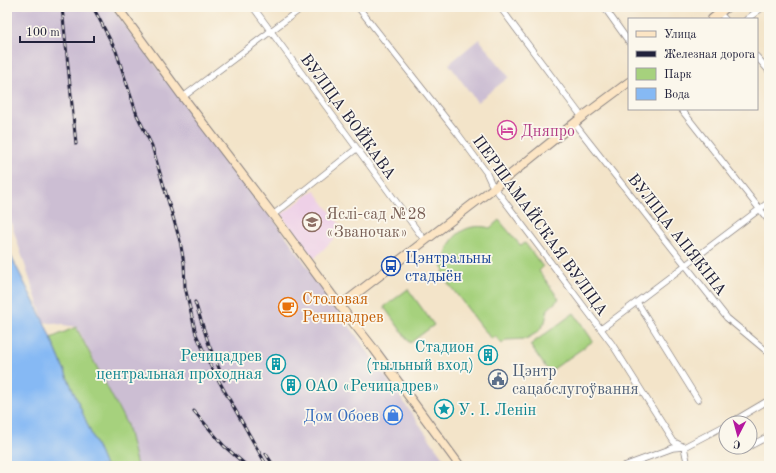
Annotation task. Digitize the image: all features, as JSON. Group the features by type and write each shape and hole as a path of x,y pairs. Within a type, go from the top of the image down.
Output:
{"street":[{"path":"117,7 460,466"},
{"name":"ВУЛІЦА ВОЙКАВА","path":"253,7 425,241"},
{"path":"183,97 303,7"},
{"name":"ПЕРШАМАЙСКАЯ ВУЛІЦА","path":"358,7 458,134 486,172 495,187 601,330 674,442 684,447"},
{"path":"500,7 582,117"},
{"path":"604,7 628,41"},
{"path":"720,13 727,7"},
{"path":"748,18 763,7"},
{"path":"758,58 769,71"},
{"path":"340,306 495,187 574,123 628,83"},
{"path":"682,110 769,221"},
{"name":"ВУЛІЦА АПЯКІНА","path":"574,123 727,318 769,353"},
{"path":"273,215 356,149"},
{"path":"601,330 769,202"},
{"path":"637,302 698,400"},
{"path":"745,415 769,400"},
{"path":"624,466 673,448 684,447 718,429"},
{"path":"758,442 769,436"},
{"path":"684,447 688,466"}],"shaded area":[{"path":"7,7 111,7 278,225 446,462 441,466 137,466 127,425 77,327 44,322 7,211"},
{"path":"479,39 509,77 477,102 449,64"},
{"name":"Яслі-сад №28 «Званочак»","path":"314,190 343,229 314,259 281,215"}],"green space":[{"path":"499,220 520,245 525,243 543,267 539,271 559,299 548,309 545,322 538,332 526,339 506,340 502,344 495,336 491,339 441,274 444,271 442,266 445,265 448,247 458,234 472,227 490,228"},
{"path":"408,289 434,325 410,343 384,307"},
{"path":"574,313 593,341 549,372 530,345"},
{"path":"76,327 127,425 137,466 105,466 51,338"}],"water":[{"path":"7,248 44,322 105,466 7,466"}],"railway":[{"path":"62,7 76,144"},
{"path":"93,7 116,51 137,115 152,146 180,241 184,263 185,287 196,334 211,367 267,466"},
{"path":"195,302 209,345 224,380"},
{"path":"194,411 224,446 247,466"},
{"path":"266,454 274,466"}],"place":[{"name":"Дняпро","path":"507,130"},
{"name":"Яслі-сад №28 «Званочак»","path":"312,222"},
{"name":"Цэнтральны стадыён","path":"391,266"},
{"name":"Столовая Речицадрев","path":"288,307"},
{"name":"Стадион (тыльный вход)","path":"488,355"},
{"name":"Речицадрев центральная проходная","path":"276,364"},
{"name":"Цэнтр сацабслугоўвання","path":"498,379"},
{"name":"ОАО «Речицадрев»","path":"291,385"},
{"name":"У. І. Ленін","path":"444,409"},
{"name":"Дом Обоев","path":"393,415"}]}
